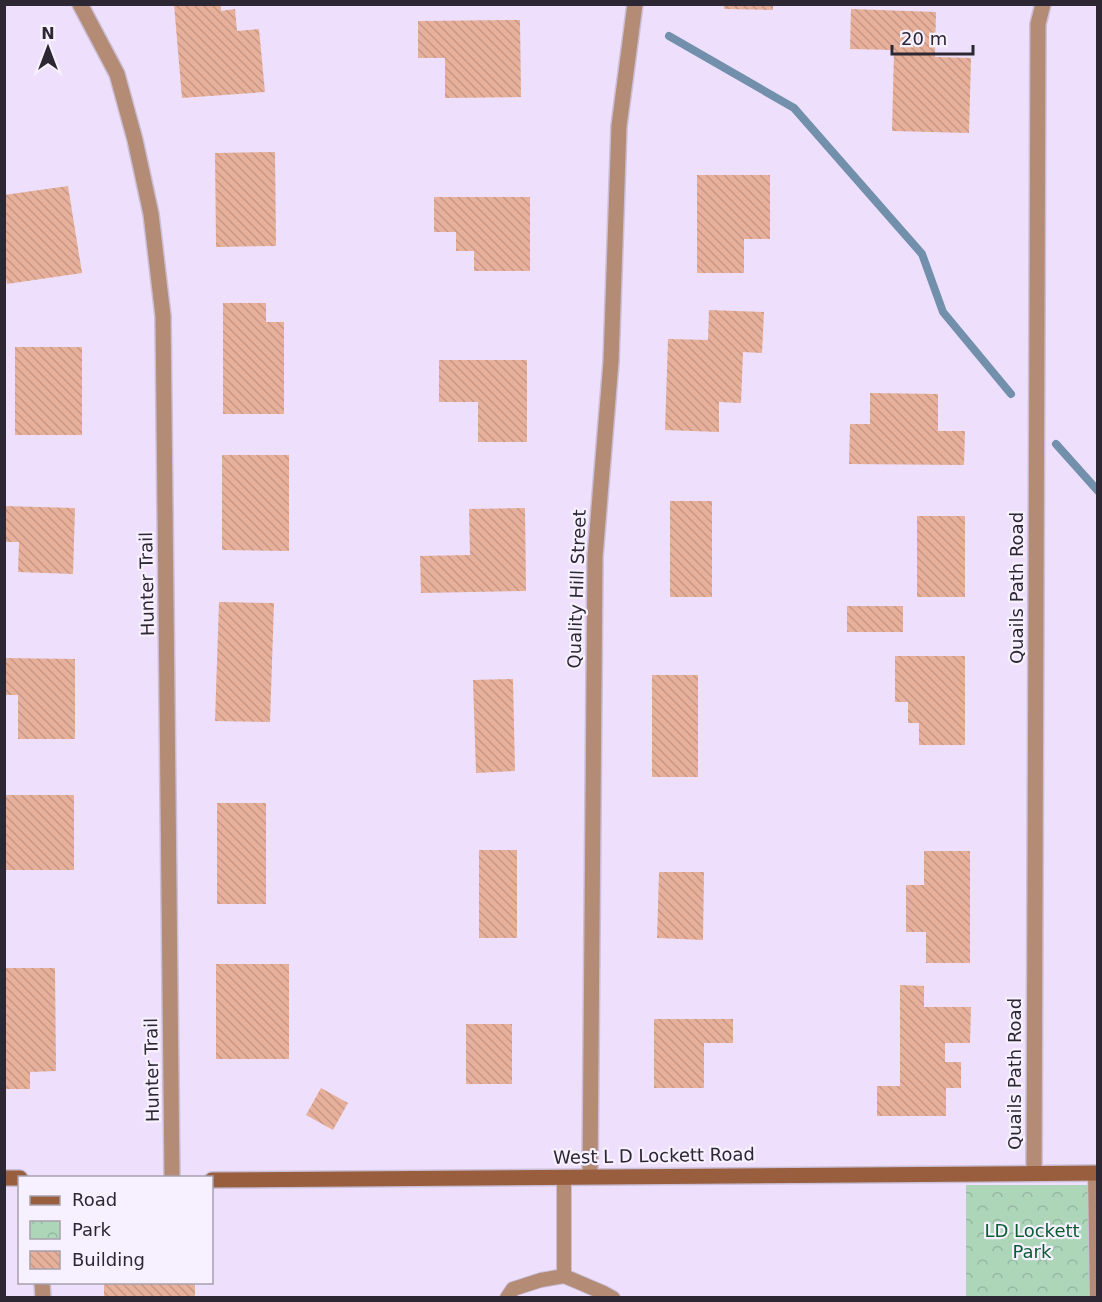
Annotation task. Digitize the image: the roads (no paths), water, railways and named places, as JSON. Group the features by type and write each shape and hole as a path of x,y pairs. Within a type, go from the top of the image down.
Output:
{"main road":[{"name":"West L D Lockett Road","path":"213,1180 1096,1173"}],"street":[{"name":"Hunter Trail","path":"80,4 117,74 135,140 151,214 163,316 172,1176"},
{"name":"Quality Hill Street","path":"590,1176 595,557 611,362 618,126 635,4"},
{"name":"Quails Path Road","path":"1034,1173 1038,24 1043,4"}],"lane":[{"path":"1096,1173 1097,1298"},
{"path":"564,1177 564,1276"},
{"path":"507,1298 513,1289 541,1280 564,1276 613,1298"}],"waterway":[{"path":"669,36 794,108 922,254 943,312 1011,394"},
{"path":"1056,444 1098,491"}],"park label":[{"name":"LD Lockett Park","path":"1032,1241"}]}
